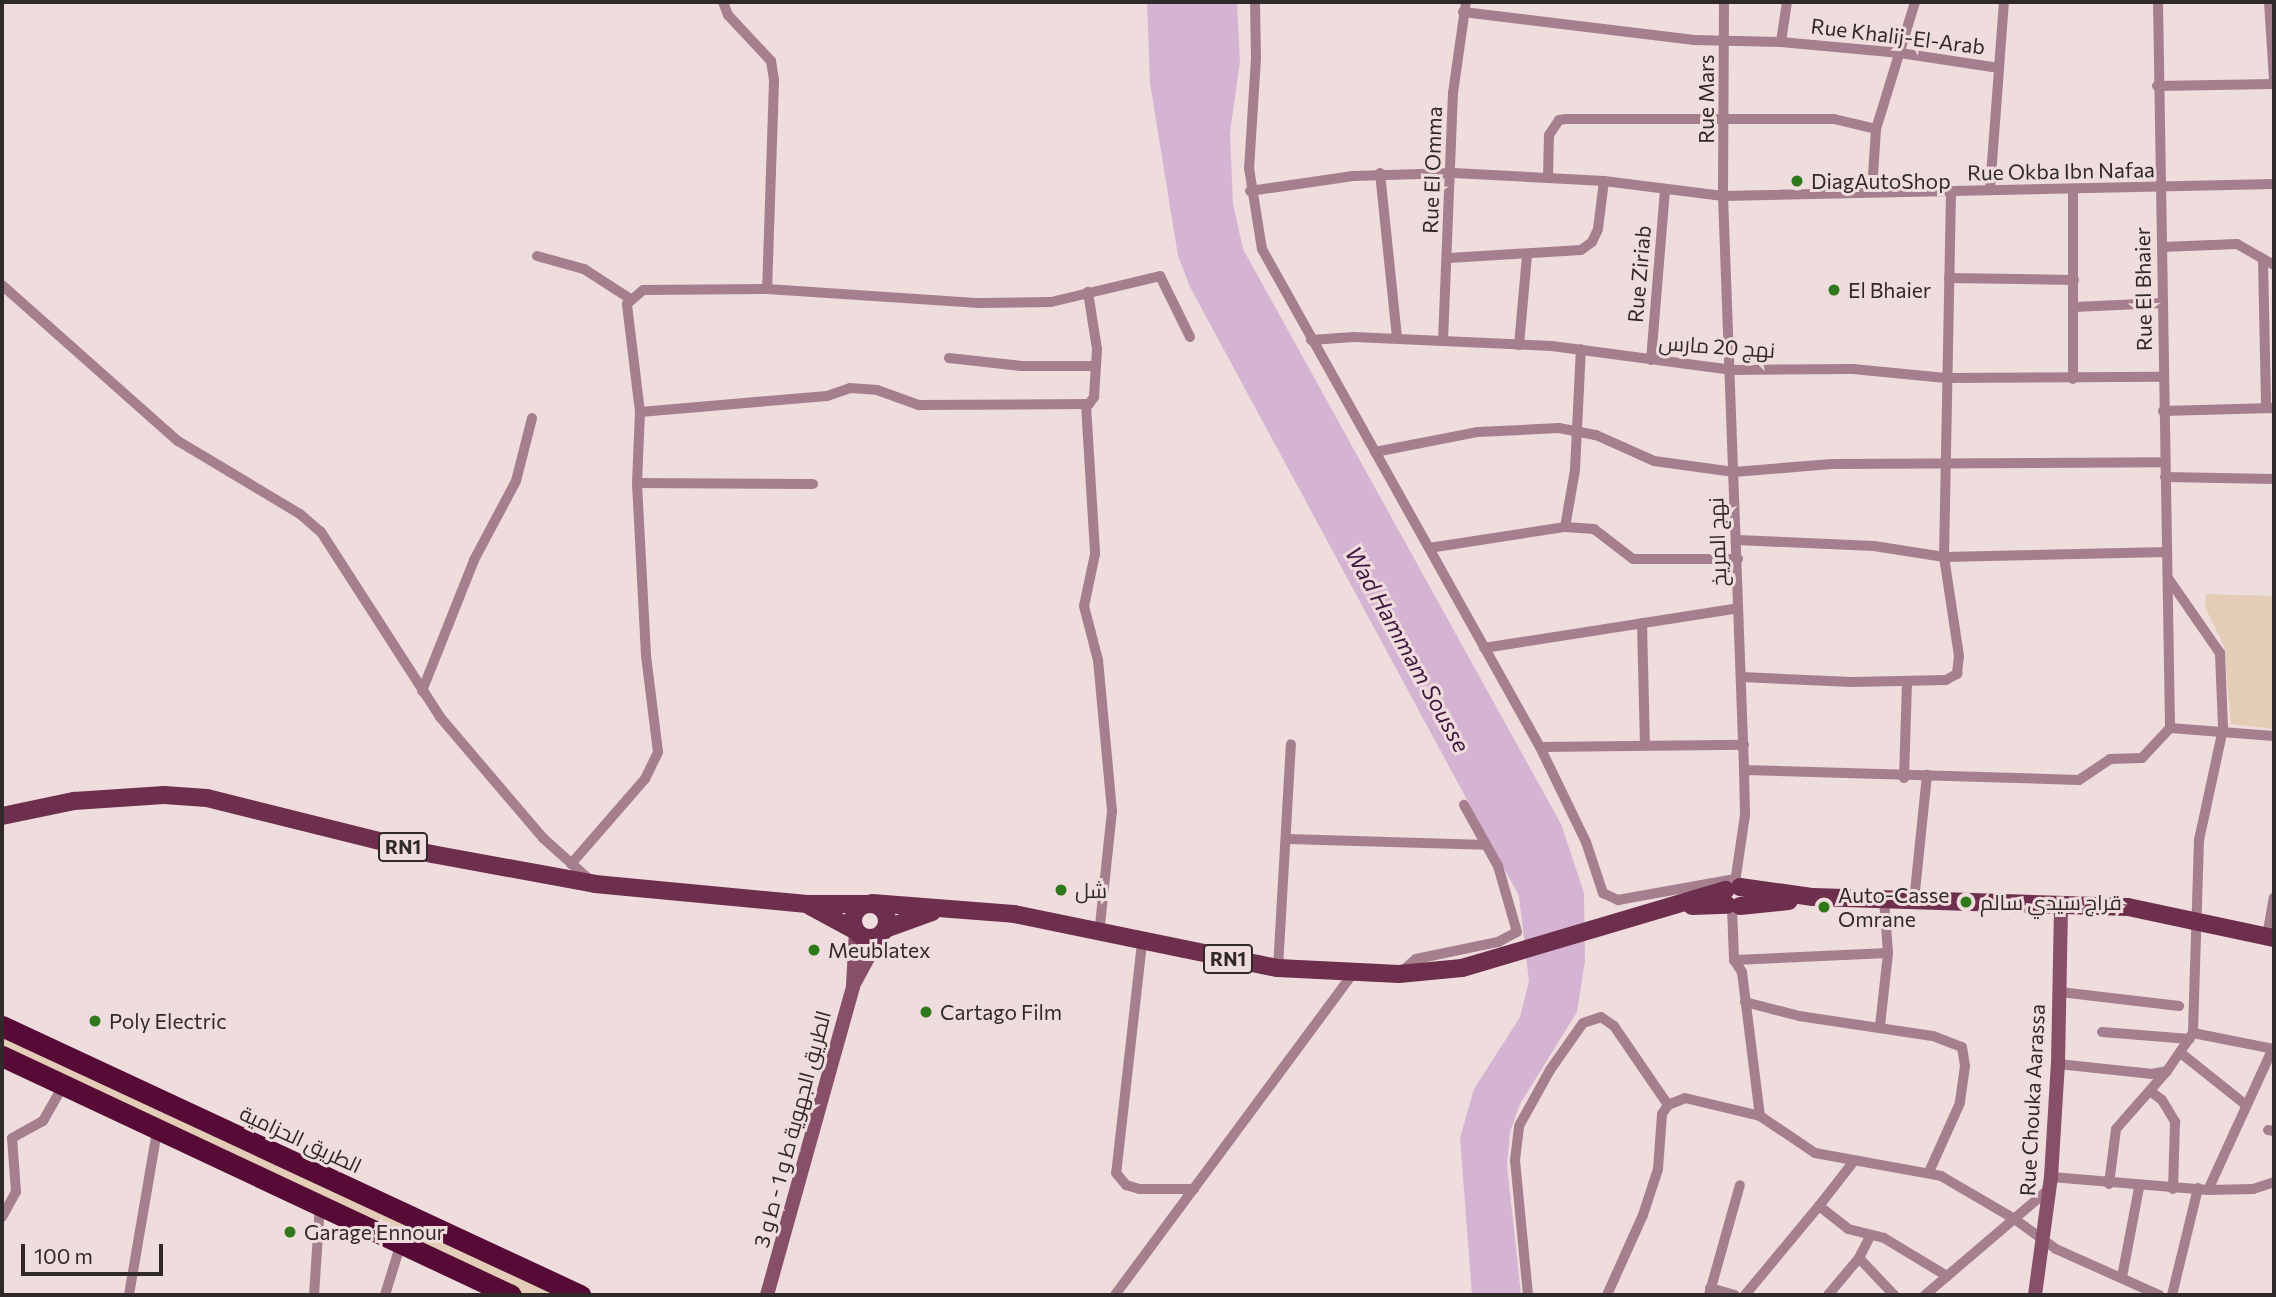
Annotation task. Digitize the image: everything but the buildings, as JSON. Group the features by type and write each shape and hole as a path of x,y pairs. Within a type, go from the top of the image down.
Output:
{"highway":[{"name":"الطريق الحزامية","path":"2,1026 580,1295"},
{"path":"2,1056 511,1295"}],"main road":[{"name":"RN1","path":"2,816 74,801 164,795 207,798 432,854 595,884 807,904 869,903 1014,914 1142,943 1278,968 1399,974 1462,968 1668,905 1734,894 2128,907 2197,919 2271,937"},
{"path":"856,931 853,918 869,903 887,916 883,932"},
{"name":"RN1","path":"807,904 870,938 942,909"},
{"name":"Rue Chouka Aarassa","path":"2035,1295 2050,1183 2058,1064 2061,906"},
{"name":"الطريق الجهوية ط و 1 - ط و 3","path":"770,1291 853,986 856,931"},
{"name":"الطريق الجهوية ط و 1 - ط و 3","path":"853,986 883,932"}],"street":[{"path":"723,2 729,15 771,61 774,81 767,289"},
{"path":"1255,2 1250,191 1262,249 1540,747 1609,898 1734,894"},
{"name":"Rue Mars","path":"1723,196 1726,121 1724,2"},
{"path":"1781,42 1787,2"},
{"path":"1872,190 1876,128 1915,2"},
{"name":"Rue Khalij-El-Arab","path":"1465,7 1725,42 1781,42 1900,53 2000,68 2004,2"},
{"name":"Rue El Bhaier","path":"2158,2 2157,86 2170,728"},
{"path":"2157,86 2274,82 2269,2"},
{"name":"Rue El Omma","path":"1443,341 1453,173 1453,93 1465,7"},
{"path":"1990,190 2000,68"},
{"path":"1548,178 1549,135 1559,120 1614,116 1726,121 1834,119 1876,128"},
{"path":"1380,173 1397,338"},
{"name":"Rue Okba Ibn Nafaa","path":"1250,191 1380,173 1453,173 1604,181 1665,191 1723,196 1872,190 1951,193 1990,190 2160,190 2274,184"},
{"path":"1449,258 1495,253 1559,254 1588,246 1598,229 1604,181"},
{"path":"2073,189 2073,379"},
{"name":"Rue Ziriab","path":"1651,360 1665,191"},
{"path":"1742,677 1946,680 1958,670 1944,557 1951,193"},
{"name":"نهج المريخ","path":"1723,196 1732,370 1744,745 1745,815 1734,894 1734,960 1742,972 1760,1116"},
{"path":"2162,247 2237,244 2274,265"},
{"path":"1518,345 1527,255"},
{"path":"537,256 584,269 629,298"},
{"path":"2163,411 2270,408 2263,260"},
{"path":"629,298 643,290 767,289 979,303 1051,302 1160,275 1189,337"},
{"path":"1949,278 2074,279"},
{"path":"2,285 178,441 300,514 321,533 365,595 422,691 505,796 571,864 595,884"},
{"path":"640,412 827,396 850,388 877,390 919,405 1086,405 1094,400 1096,366 1088,292"},
{"path":"571,864 645,779 658,752 646,655 637,483 640,412 627,315 629,298"},
{"path":"2074,307 2163,303"},
{"name":"نهج 20 مارس","path":"1311,340 1397,338 1581,349 1732,370 1853,369 1946,378 2164,377"},
{"path":"1565,527 1578,431 1581,349"},
{"path":"949,358 1022,366 1096,366"},
{"path":"1086,405 1095,554 1084,606 1098,660 1112,811 1099,934"},
{"path":"422,691 474,560 516,481 532,418"},
{"path":"1375,452 1478,432 1578,431 1654,461 1734,472 1832,464 1946,466 2165,462"},
{"path":"2165,477 2274,479"},
{"path":"637,483 813,484"},
{"path":"1429,548 1565,527 1594,529 1633,559 1738,559"},
{"path":"1737,540 1874,545 1944,557 2167,552"},
{"path":"2109,1184 2116,1129 2182,1054 2191,1036 2199,840 2223,729 2220,653 2167,575"},
{"path":"1483,648 1738,608"},
{"path":"1642,623 1645,745"},
{"path":"1904,778 1907,681"},
{"path":"1744,770 1904,778 1927,775 2079,780 2110,760 2142,758 2170,728 2223,729 2274,736"},
{"path":"1278,968 1288,839 1291,744"},
{"path":"1540,747 1744,745"},
{"path":"1914,901 1927,775"},
{"path":"1399,974 1416,960 1498,942 1517,932 1511,899 1464,805"},
{"path":"1288,839 1486,845"},
{"path":"2271,937 2274,898"},
{"path":"1880,1026 1888,953 1884,899"},
{"path":"1142,943 1116,1173 1126,1185 1139,1189 1194,1189"},
{"path":"1734,960 1888,953"},
{"path":"1115,1295 1354,972"},
{"path":"2060,992 2179,1006"},
{"path":"1745,1002 1799,1016 1880,1026 1952,1040 1962,1047 1965,1066 1960,1103 1929,1172"},
{"path":"1528,1295 1515,1160 1519,1126 1537,1090 1583,1023 1601,1017 1614,1026 1668,1105"},
{"path":"2102,1032 2191,1036 2274,1049 2203,1189 2172,1295"},
{"path":"2182,1054 2246,1105"},
{"path":"2058,1064 2152,1074 2167,1071"},
{"path":"2,1217 16,1192 12,1138 43,1121 63,1086"},
{"path":"2150,1091 2162,1100 2175,1122 2173,1189"},
{"path":"1607,1295 1643,1215 1658,1169 1662,1114 1668,1105 1695,1099 1760,1116 1815,1153 1903,1172 1929,1172 1959,1184 2013,1217 2056,1249 2159,1295"},
{"path":"129,1295 157,1131"},
{"path":"1745,1295 1854,1161"},
{"path":"1925,1295 2050,1183 2109,1184 2139,1188 2253,1189 2274,1182"},
{"path":"1735,1295 1710,1292 1740,1185"},
{"path":"2122,1277 2139,1188"},
{"path":"314,1295 320,1205"},
{"path":"1819,1206 1848,1229 1885,1238 1947,1276"},
{"path":"1828,1295 1859,1258 1870,1236"},
{"path":"385,1295 401,1243"},
{"path":"1859,1258 1894,1295"}],"shaded area":[{"path":"2206,594 2274,596 2274,729 2231,724 2224,646 2205,607"},
{"path":"2,1031 567,1295 523,1295 482,1276 2,1049"}],"water":[{"name":"Wad Hammam Sousse","path":"1147,2 1237,2 1240,61 1230,133 1233,204 1243,249 1561,824 1584,893 1585,961 1577,1012 1520,1104 1510,1132 1507,1165 1521,1295 1472,1295 1460,1138 1474,1089 1520,1017 1529,981 1519,896 1190,287 1178,256 1150,83"}],"place":[{"name":"DiagAutoShop","path":"1797,181"},
{"name":"El Bhaier","path":"1834,290"},
{"name":"شل","path":"1061,890"},
{"name":"قراج سيدي سالم","path":"1966,902"},
{"name":"Auto-Casse Omrane","path":"1824,907"},
{"name":"Meublatex","path":"814,950"},
{"name":"Cartago Film","path":"926,1012"},
{"name":"Poly Electric","path":"95,1021"},
{"name":"Garage Ennour","path":"290,1232"}]}
